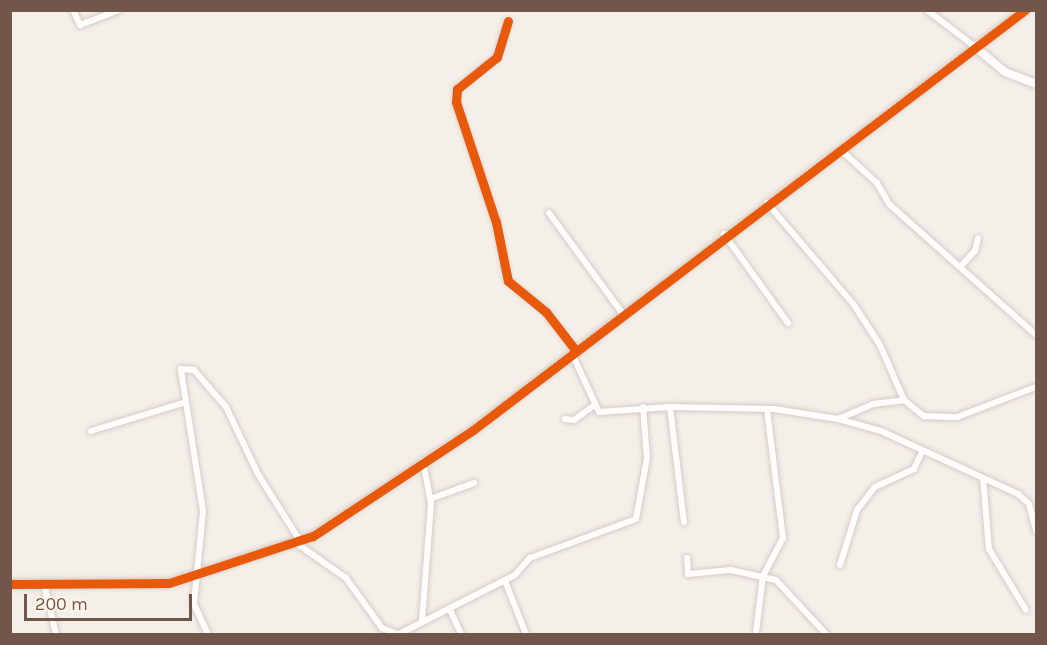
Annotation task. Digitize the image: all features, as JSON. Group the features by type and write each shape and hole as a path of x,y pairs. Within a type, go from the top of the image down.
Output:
{"street":[{"path":"73,10 80,25 119,10"},
{"path":"927,10 1005,72 1036,84"},
{"path":"10,584 169,583 196,577 298,542 423,459 473,430 724,234 843,152 974,46 1025,10"},
{"path":"508,21 498,57 457,89 456,102 496,222 508,281 546,312 574,352 593,406 599,412 643,407 768,409 837,419 880,431 921,454 983,478 1029,504 1036,531"},
{"path":"843,152 877,183 889,204 1036,335"},
{"path":"767,203 854,305 880,345 904,400 924,416 957,417 1036,387"},
{"path":"549,213 623,314"},
{"path":"724,234 788,323"},
{"path":"960,267 975,251 978,238"},
{"path":"208,634 194,604 203,511 181,369 194,370 226,406 258,474 298,542 346,578 382,628 398,634 505,581 530,558 636,519 647,458 643,407"},
{"path":"837,419 873,404 904,400"},
{"path":"91,431 186,402"},
{"path":"565,419 574,420 593,406"},
{"path":"670,407 684,522"},
{"path":"756,632 764,576 783,538 768,409"},
{"path":"840,565 857,510 875,487 914,469 921,454"},
{"path":"422,621 430,499 423,459"},
{"path":"983,478 989,549 1026,610"},
{"path":"430,499 474,483"},
{"path":"1029,504 1036,499"},
{"path":"687,558 688,574 731,570 776,580 826,634"},
{"path":"505,581 526,634"},
{"path":"44,584 56,634"},
{"path":"450,610 461,634"}],"cycle path":[{"path":"10,584 169,583 313,536 473,430 1025,10"},
{"path":"508,21 497,57 457,89 456,102 496,222 508,281 546,312 576,351"}]}
